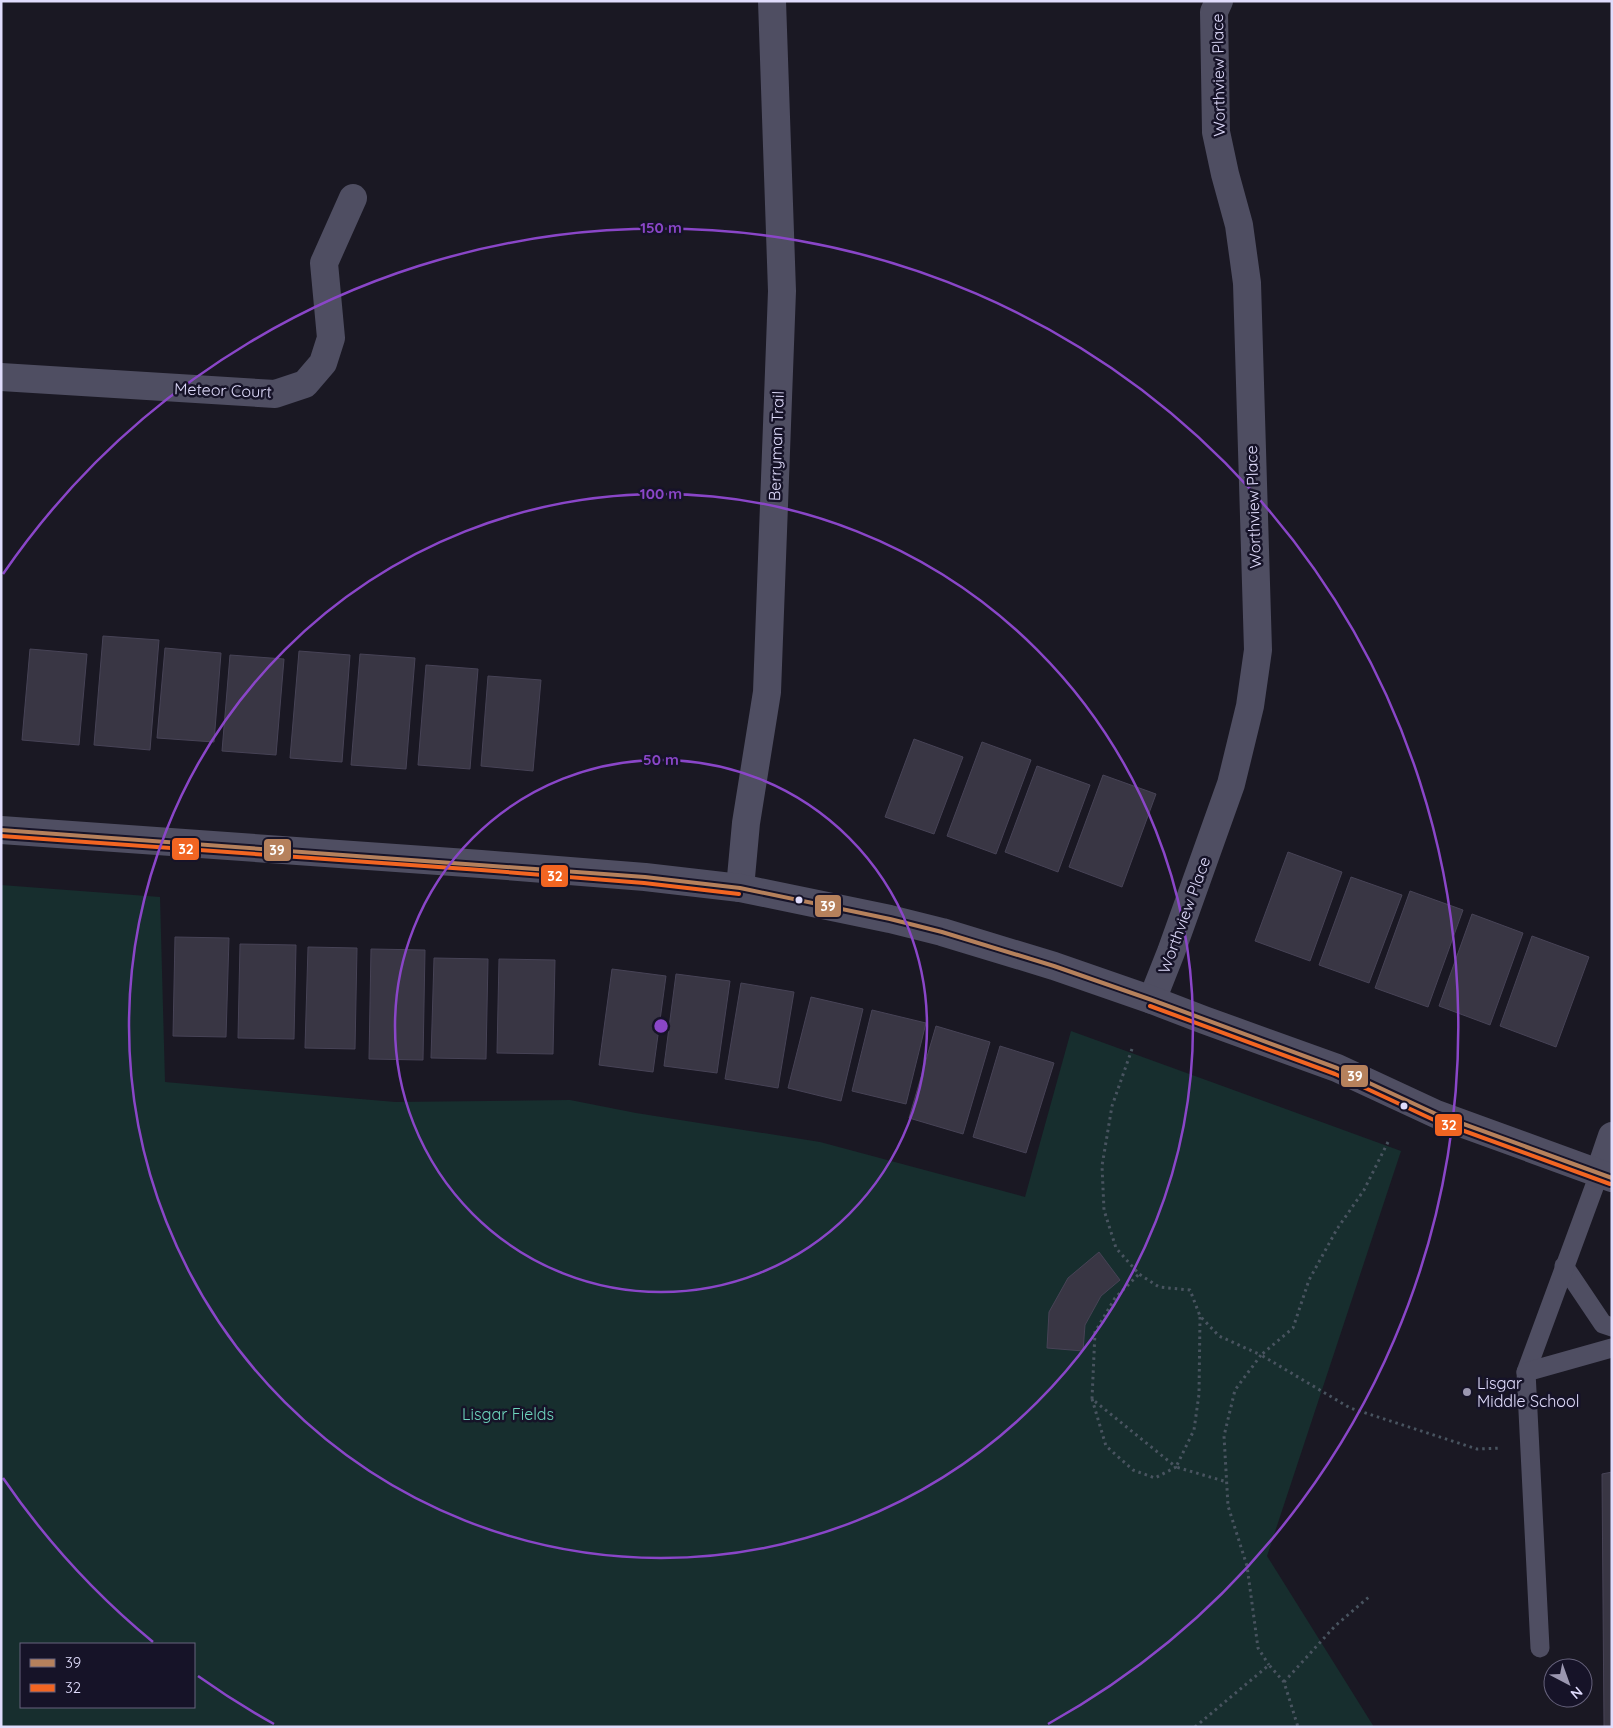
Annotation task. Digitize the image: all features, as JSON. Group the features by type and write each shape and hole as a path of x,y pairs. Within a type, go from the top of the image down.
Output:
{"street":[{"name":"Berryman Trail","path":"740,888 746,823 767,692 782,291 772,1"},
{"name":"Worthview Place","path":"1152,1000 1231,784 1250,706 1258,650 1247,283 1239,225 1216,132 1214,12 1219,1"},
{"name":"Meteor Court","path":"1,377 275,394 305,384 323,363 331,338 324,264 353,198"},
{"path":"1,830 482,864 645,877 740,888 890,919 942,932 1054,966 1338,1068 1436,1114 1605,1176 1612,1136"}],"lane":[{"path":"1540,1648 1526,1372 1564,1266 1605,1176"},
{"path":"1564,1266 1603,1324 1612,1328"},
{"path":"1526,1372 1612,1348"}],"path":[{"path":"1132,1048 1112,1106 1102,1166 1104,1210 1116,1248 1139,1274 1159,1287 1190,1290 1200,1316 1199,1394 1194,1430 1176,1467 1155,1478 1133,1470 1106,1446 1092,1399 1095,1332 1115,1298 1139,1274"},
{"path":"1298,1727 1284,1682 1269,1665 1258,1648 1247,1566 1228,1506 1224,1436 1235,1390 1262,1354 1293,1328 1310,1280 1337,1229 1364,1190 1388,1142"},
{"path":"1200,1316 1219,1336 1262,1354 1350,1408 1477,1450 1530,1445"},
{"path":"1092,1399 1176,1467 1226,1482"},
{"path":"1284,1682 1335,1626 1370,1596"},
{"path":"1196,1727 1269,1665"}],"green space":[{"name":"Lisgar Fields","path":"1,885 160,897 165,1082 395,1102 570,1100 636,1113 820,1142 1025,1197 1071,1031 1401,1151 1267,1556 1374,1727 1,1727"}],"building":[{"path":"103,636 159,640 150,750 94,745"},
{"path":"165,648 221,653 214,742 157,738"},
{"path":"30,649 87,654 79,745 22,740"},
{"path":"299,651 350,655 342,762 290,758"},
{"path":"360,654 415,658 406,769 351,765"},
{"path":"230,655 284,659 276,755 222,751"},
{"path":"426,665 478,669 470,769 418,765"},
{"path":"488,676 541,680 533,771 481,766"},
{"path":"914,739 963,757 934,834 885,817"},
{"path":"982,742 1031,760 996,854 947,836"},
{"path":"1037,766 1090,785 1058,872 1005,852"},
{"path":"1103,775 1156,794 1122,887 1069,867"},
{"path":"1288,852 1342,872 1310,961 1255,941"},
{"path":"1351,877 1402,895 1369,983 1319,965"},
{"path":"1410,891 1463,910 1428,1007 1375,988"},
{"path":"1472,914 1523,933 1490,1025 1439,1006"},
{"path":"1532,936 1589,957 1556,1047 1500,1026"},
{"path":"175,937 229,938 226,1037 173,1036"},
{"path":"240,944 296,945 294,1039 238,1038"},
{"path":"308,947 357,948 355,1049 305,1048"},
{"path":"371,949 425,950 423,1060 369,1059"},
{"path":"434,958 488,959 486,1059 431,1058"},
{"path":"499,959 555,960 553,1054 497,1053"},
{"path":"612,969 666,976 653,1072 599,1065"},
{"path":"676,974 730,981 717,1073 664,1066"},
{"path":"741,983 794,992 778,1088 725,1079"},
{"path":"811,997 863,1009 841,1101 788,1088"},
{"path":"872,1010 926,1023 906,1104 852,1091"},
{"path":"936,1026 990,1042 963,1134 909,1118"},
{"path":"1000,1046 1054,1063 1026,1153 973,1137"},
{"path":"1099,1252 1120,1280 1101,1296 1085,1325 1083,1351 1047,1348 1049,1312 1068,1278"},
{"path":"1612,1472 1612,1727 1604,1727 1602,1474"}],"transit line":[{"name":"39","path":"1,830 645,877 740,888 890,919 942,932 1054,966 1152,1000 1337,1068 1436,1114 1612,1178"},
{"name":"32","path":"1,836 481,870 644,883 739,894"},
{"name":"32","path":"1150,1006 1335,1074 1434,1120 1610,1184"}],"place":[{"name":"Lisgar Middle School","path":"1467,1392"}]}
